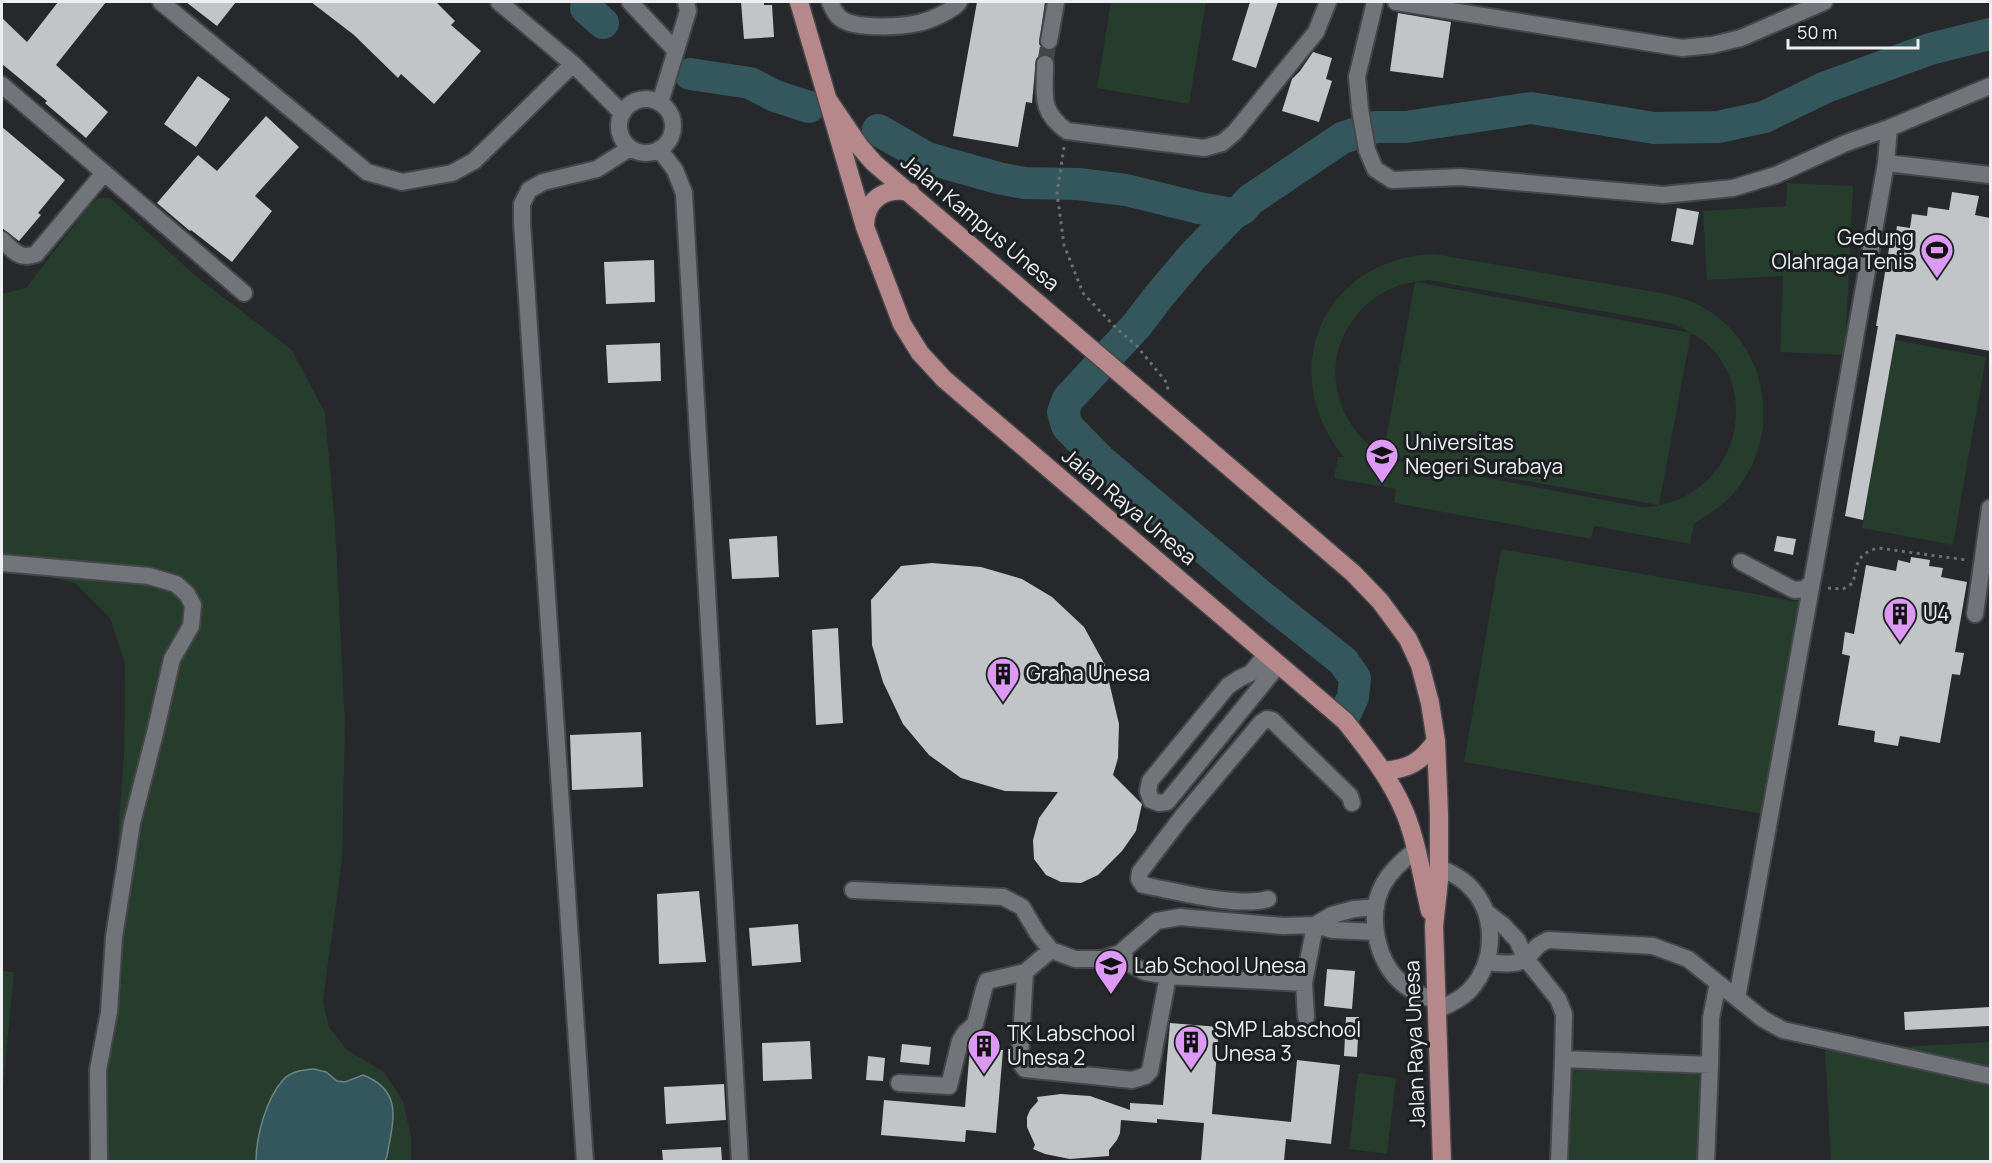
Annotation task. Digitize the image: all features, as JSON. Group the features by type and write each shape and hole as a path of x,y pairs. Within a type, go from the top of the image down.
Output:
{"main road":[{"name":"Jalan Raya Unesa","path":"799,2 865,227 902,324 920,353 944,379 1345,721 1383,771 1406,816 1434,926"},
{"name":"Jalan Kampus Unesa","path":"828,100 860,147 874,163 1116,368"},
{"path":"865,227 865,215 877,196 899,189 910,192"},
{"name":"Jalan Raya Unesa","path":"1116,368 1353,573 1380,601 1408,639 1420,665 1430,703 1436,741 1439,867 1434,926 1442,1161"},
{"path":"1383,771 1399,770 1414,764 1427,754 1436,741"}],"street":[{"path":"161,2 367,172 402,182 453,173 474,161 573,64"},
{"path":"499,2 573,64 622,113"},
{"path":"630,2 676,51"},
{"path":"660,103 688,11 686,2"},
{"path":"830,2 834,12 844,20 876,26 919,23 954,8 959,2"},
{"path":"1049,41 1056,2"},
{"path":"1045,64 1045,103 1052,120 1067,131 1204,148 1222,143 1235,132 1316,32 1328,2"},
{"path":"1375,2 1357,77 1360,109 1367,150 1375,170 1392,180 1460,177 1663,195 1733,188 1776,175 1846,142 1889,128 1990,86"},
{"path":"1396,2 1682,48 1712,45 1741,38 1824,2"},
{"path":"2,85 244,292"},
{"path":"640,99 652,99 660,103 670,114 672,130 670,138 659,149 644,153 630,148 623,141 620,132 619,122 622,113 628,105 640,99"},
{"path":"1737,998 1886,163 1889,128"},
{"path":"585,1161 522,204 529,190 543,182 597,169 630,148"},
{"path":"659,149 675,170 684,193 740,1161"},
{"path":"1886,163 1990,175"},
{"path":"2,240 17,254 26,257 36,254 104,174"},
{"path":"1975,614 1990,508"},
{"path":"1741,562 1794,590 1805,590 1812,582"},
{"path":"2,563 149,576 176,584 187,594 193,605 191,626 172,659 132,823 114,938 109,1012 98,1070 99,1161"},
{"path":"1273,659 1167,802 1159,803 1151,800 1148,791 1150,781 1228,686 1273,659"},
{"path":"1268,899 1256,903 1143,885 1139,879 1140,872 1182,817 1261,723 1267,719 1272,720 1350,796 1352,803"},
{"path":"1167,802 1182,817"},
{"path":"1416,850 1397,864 1383,884 1376,907 1376,932 1380,951 1389,969 1402,984 1437,1005 1454,1002 1468,992 1479,978 1487,962 1490,945 1490,928 1486,912 1478,897 1454,874 1439,867"},
{"path":"853,890 1003,897 1022,907 1038,934 1051,950 1076,959 1103,959 1120,952 1157,921 1168,918 1180,917 1283,927 1315,924 1332,915 1354,909 1376,907"},
{"path":"1486,912 1517,940 1526,959 1558,999 1564,1014 1559,1161"},
{"path":"1315,924 1333,930 1376,932"},
{"path":"1306,1017 1304,983 1315,924"},
{"path":"1487,962 1511,963 1526,959 1536,945 1548,940 1653,946 1688,958 1763,1019 1783,1030 1990,1076"},
{"path":"899,1083 950,1086 960,1041 964,1033 975,1024 985,984 991,979 1025,972 1051,950"},
{"path":"1120,952 1132,965 1144,972 1168,976 1304,983"},
{"path":"1025,972 1020,1057 1025,1069 1132,1080 1145,1076 1150,1071 1168,976"},
{"path":"1706,1161 1711,1018 1718,983"},
{"path":"1563,1059 1710,1065"}],"path":[{"path":"1067,131 1057,193 1064,245 1083,293 1116,328 1136,345 1167,383 1168,394 1161,407"},
{"path":"1812,582 1831,589 1843,588 1853,583 1858,559 1867,551 1878,548 1982,562"}],"green space":[{"path":"1111,2 1206,2 1189,104 1097,88"},
{"path":"1787,183 1853,186 1845,355 1780,352 1783,276 1707,280 1703,211 1786,206"},
{"path":"98,198 110,198 197,277 292,350 325,413 335,524 345,725 342,860 323,1001 329,1027 347,1050 384,1072 403,1101 411,1136 411,1161 94,1161 124,755 125,663 110,618 76,584 2,563 2,294 26,288 89,206"},
{"path":"1434,254 1666,294 1701,306 1723,322 1741,342 1754,364 1761,389 1764,415 1760,441 1752,466 1737,489 1727,499 1694,523 1690,544 1594,526 1591,539 1394,503 1396,489 1334,478 1338,457 1344,457 1323,424 1313,390 1312,356 1321,325 1338,298 1363,275 1395,260","holes":["1428,280 1674,324 1695,335 1713,350 1727,372 1735,395 1736,420 1731,443 1720,465 1704,483 1684,497 1659,505 1691,333 1416,282","1415,282 1383,455 1365,441 1352,425 1342,406 1337,386 1336,366 1340,345 1349,326 1363,308 1386,291","1384,455 1658,506 1642,507 1396,461"]},
{"path":"1895,340 1986,357 1953,545 1862,528"},
{"path":"1501,549 1799,602 1762,814 1464,762"},
{"path":"2,971 14,972 2,1097"},
{"path":"1990,1042 1990,1161 1831,1161 1825,1051"},
{"path":"1570,1065 1702,1069 1699,1161 1567,1162"},
{"path":"1358,1073 1396,1078 1387,1154 1349,1149"}],"water":[{"path":"314,1069 326,1072 337,1081 345,1082 363,1075 385,1089 393,1108 393,1119 385,1161 256,1161 263,1119 277,1088 293,1073"}],"building":[{"path":"58,2 106,2 56,65 108,112 86,138 45,103 47,101 2,64 2,18 27,42"},
{"path":"186,2 236,2 217,26"},
{"path":"311,2 436,2 455,21 451,25 481,51 434,104 401,74 398,78 354,35"},
{"path":"741,2 764,2 764,5 772,5 774,37 744,39"},
{"path":"977,2 1045,2 1039,44 1043,49 1052,51 1051,55 1040,55 1036,59 1032,103 1026,102 1018,147 953,136"},
{"path":"1250,2 1278,2 1256,68 1232,60"},
{"path":"1398,13 1451,22 1443,78 1390,71"},
{"path":"1313,52 1332,58 1326,79 1332,81 1319,122 1282,111 1292,79"},
{"path":"198,76 230,99 196,147 164,124"},
{"path":"266,116 299,147 255,196 272,211 232,262 157,203 198,155 217,171"},
{"path":"2,127 65,180 38,213 41,215 19,241 2,228"},
{"name":"Gedung Olahraga Tenis","path":"1952,192 1979,196 1975,215 1990,218 1990,351 1896,334 1863,520 1845,516 1892,231 1896,232 1897,226 1910,228 1912,214 1927,216 1928,207 1949,210"},
{"path":"1677,208 1699,212 1693,245 1671,241"},
{"path":"654,260 655,302 606,304 604,262"},
{"path":"660,343 661,381 608,383 606,345"},
{"path":"777,536 779,577 732,579 729,539"},
{"path":"1777,536 1796,539 1793,555 1774,551"},
{"name":"U4","path":"1911,557 1930,560 1929,566 1943,568 1941,577 1967,582 1955,652 1964,653 1960,675 1952,674 1940,743 1900,736 1898,746 1874,742 1875,731 1838,725 1850,656 1842,654 1845,632 1854,634 1866,565 1896,571 1898,560 1910,563"},
{"name":"Graha Unesa","path":"932,563 981,567 1022,579 1052,597 1084,627 1105,665 1119,724 1118,758 1113,775 1142,804 1136,831 1122,851 1098,875 1081,883 1061,882 1046,875 1034,859 1033,840 1039,818 1058,792 1005,791 961,778 929,755 903,724 883,682 872,645 871,600 901,566"},
{"path":"838,628 843,723 816,725 812,630"},
{"path":"641,732 643,787 572,790 570,735"},
{"path":"699,891 706,962 659,964 657,894"},
{"path":"798,924 801,962 752,966 749,928"},
{"path":"1327,969 1355,971 1352,1009 1324,1006"},
{"path":"1990,1007 1990,1026 1905,1030 1904,1012"},
{"path":"1346,1017 1359,1017 1357,1057 1344,1056"},
{"path":"1170,1023 1219,1027 1212,1114 1291,1122 1297,1060 1340,1065 1331,1144 1286,1139 1284,1161 1201,1161 1204,1123 1157,1119 1157,1123 1121,1120 1120,1133 1109,1150 1109,1156 1070,1159 1033,1149 1035,1145 1027,1127 1027,1117 1038,1101 1037,1097 1061,1094 1090,1096 1130,1110 1130,1103 1163,1105"},
{"path":"810,1041 812,1079 763,1081 762,1043"},
{"path":"902,1044 931,1047 929,1065 900,1062"},
{"name":"TK Labschool Unesa 2","path":"970,1048 1003,1050 996,1133 966,1130 965,1142 881,1135 884,1100 965,1107"},
{"path":"868,1056 885,1058 883,1081 866,1080"},
{"path":"724,1084 726,1120 666,1124 664,1087"},
{"path":"721,1147 722,1161 663,1161 662,1150"}],"waterway":[{"path":"586,8 603,23"},
{"path":"878,130 927,158 998,178 1024,183 1078,184 1126,190 1233,214 1342,138 1375,127 1406,127 1531,108 1654,128 1718,127 1764,117 1826,87 1930,49 1990,34"},
{"path":"690,74 750,83 775,96 809,107"},
{"path":"1233,214 1192,257 1137,325 1068,399 1063,412 1067,426 1100,460 1261,596 1343,661 1355,678 1353,697 1346,712"}],"tunnel":[{"path":"1045,64 1049,41"}],"place":[{"name":"Gedung Olahraga Tenis","path":"1937,279"},
{"name":"Universitas Negeri Surabaya","path":"1382,484"},
{"name":"U4","path":"1900,643"},
{"name":"Graha Unesa","path":"1003,703"},
{"name":"Lab School Unesa","path":"1111,995"},
{"name":"SMP Labschool Unesa 3","path":"1191,1071"},
{"name":"TK Labschool Unesa 2","path":"984,1075"}]}
